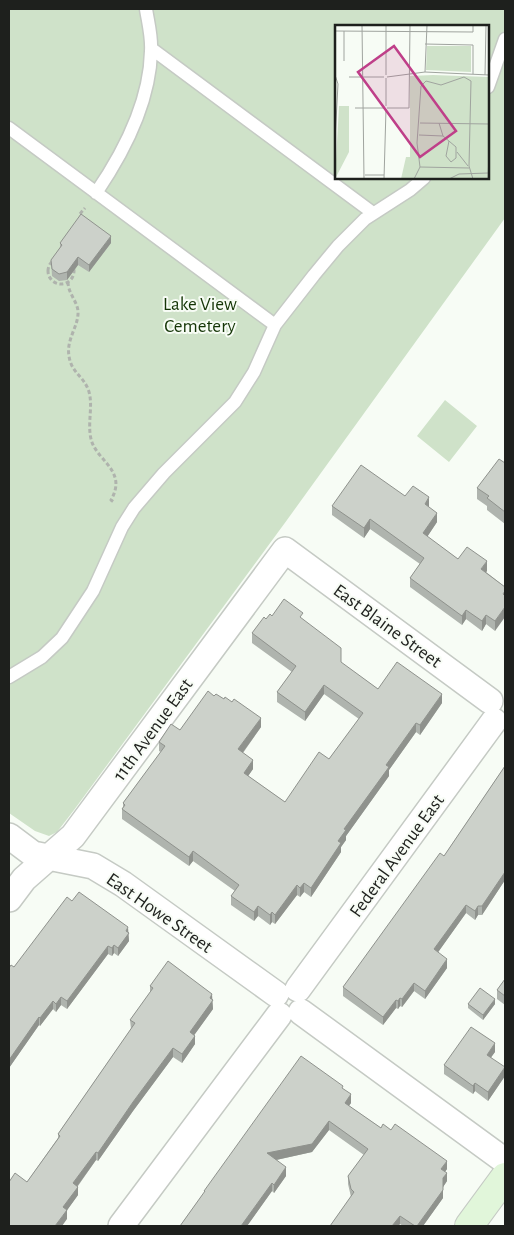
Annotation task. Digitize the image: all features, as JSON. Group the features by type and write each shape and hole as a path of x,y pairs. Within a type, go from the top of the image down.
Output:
{"main road":[{"path":"469,1226 505,1176"}],"street":[{"name":"East Blaine Street","path":"285,550 499,710"},
{"name":"11th Avenue East","path":"9,899 24,879 73,836 285,550"},
{"name":"Federal Avenue East","path":"121,1226 289,1002 499,710"},
{"name":"East Howe Street","path":"9,836 33,854 93,866 123,884 289,1002 505,1161"}],"lane":[{"path":"96,193 117,160 141,108 149,74 152,48 146,9"},
{"path":"489,84 505,38"},
{"path":"152,48 373,213"},
{"path":"9,128 275,325"},
{"path":"9,677 42,657 62,638 93,591 122,527 130,514 164,473 235,402 254,372 275,325 338,246 373,213 410,190 423,179"}],"path":[{"path":"68,282 58,284 50,278 48,268 54,259 64,258 72,264 74,274 68,282 68,288 78,310 77,320 69,345 69,356 71,366 86,386 90,395 91,440 114,475 116,486 111,500 130,514"}],"green space":[{"name":"Lake View Cemetery","path":"9,9 505,9 505,218 287,520 74,810 57,832 49,836 35,831 9,813"},
{"path":"445,400 477,426 449,462 417,436"}],"building":[{"path":"81,214 111,236 89,265 78,257 67,272 59,274 52,269 51,260 62,245 60,243"},
{"path":"499,459 505,463 505,512 487,498 489,496 477,488"},
{"path":"361,465 405,496 413,486 429,497 425,504 437,513 423,533 458,559 467,547 487,561 481,569 505,587 503,594 505,596 505,607 495,621 486,615 482,621 466,610 462,616 410,578 424,558 370,519 364,528 332,506"},
{"path":"284,599 303,613 300,617 341,648 341,662 378,689 397,662 442,694 420,725 416,723 386,765 389,767 344,829 346,830 338,841 341,843 311,888 304,883 300,888 297,885 275,915 272,912 270,915 258,906 254,912 231,896 239,885 193,851 189,857 122,809 125,805 123,803 165,746 159,742 171,724 180,730 208,691 214,696 216,694 224,699 225,697 232,702 234,699 261,718 238,749 253,760 244,773 285,802 319,752 329,759 363,713 324,685 305,712 277,692 296,666 252,633 264,617 266,619 270,614 272,616"},
{"path":"505,766 505,872 482,906 478,906 475,911 466,905 434,949 447,959 425,991 414,983 402,999 396,1000 383,1017 343,987 440,853 444,856"},
{"path":"79,892 128,927 126,931 129,933 118,948 114,945 112,948 108,946 67,1001 61,997 56,1004 53,1001 39,1017 9,1060 9,968 11,965 14,967 67,897 72,901"},
{"path":"168,961 212,994 210,998 213,1000 190,1032 195,1036 182,1054 173,1048 98,1153 96,1152 73,1183 78,1187 63,1207 67,1210 55,1226 9,1226 9,1182 15,1173 27,1182 135,1023 130,1020 153,988 150,986"},
{"path":"505,979 505,996 497,990"},
{"path":"480,988 495,999 483,1015 468,1004"},
{"path":"471,1027 495,1043 487,1055 505,1067 488,1092 475,1083 473,1086 444,1065"},
{"path":"301,1056 343,1086 342,1088 351,1094 345,1103 381,1128 383,1124 391,1130 395,1124 447,1161 441,1169 447,1173 443,1178 443,1190 417,1226 400,1216 392,1226 330,1226 354,1192 351,1189 348,1176 368,1149 329,1121 312,1144 267,1153 286,1167 241,1226 180,1226 204,1191"}]}
